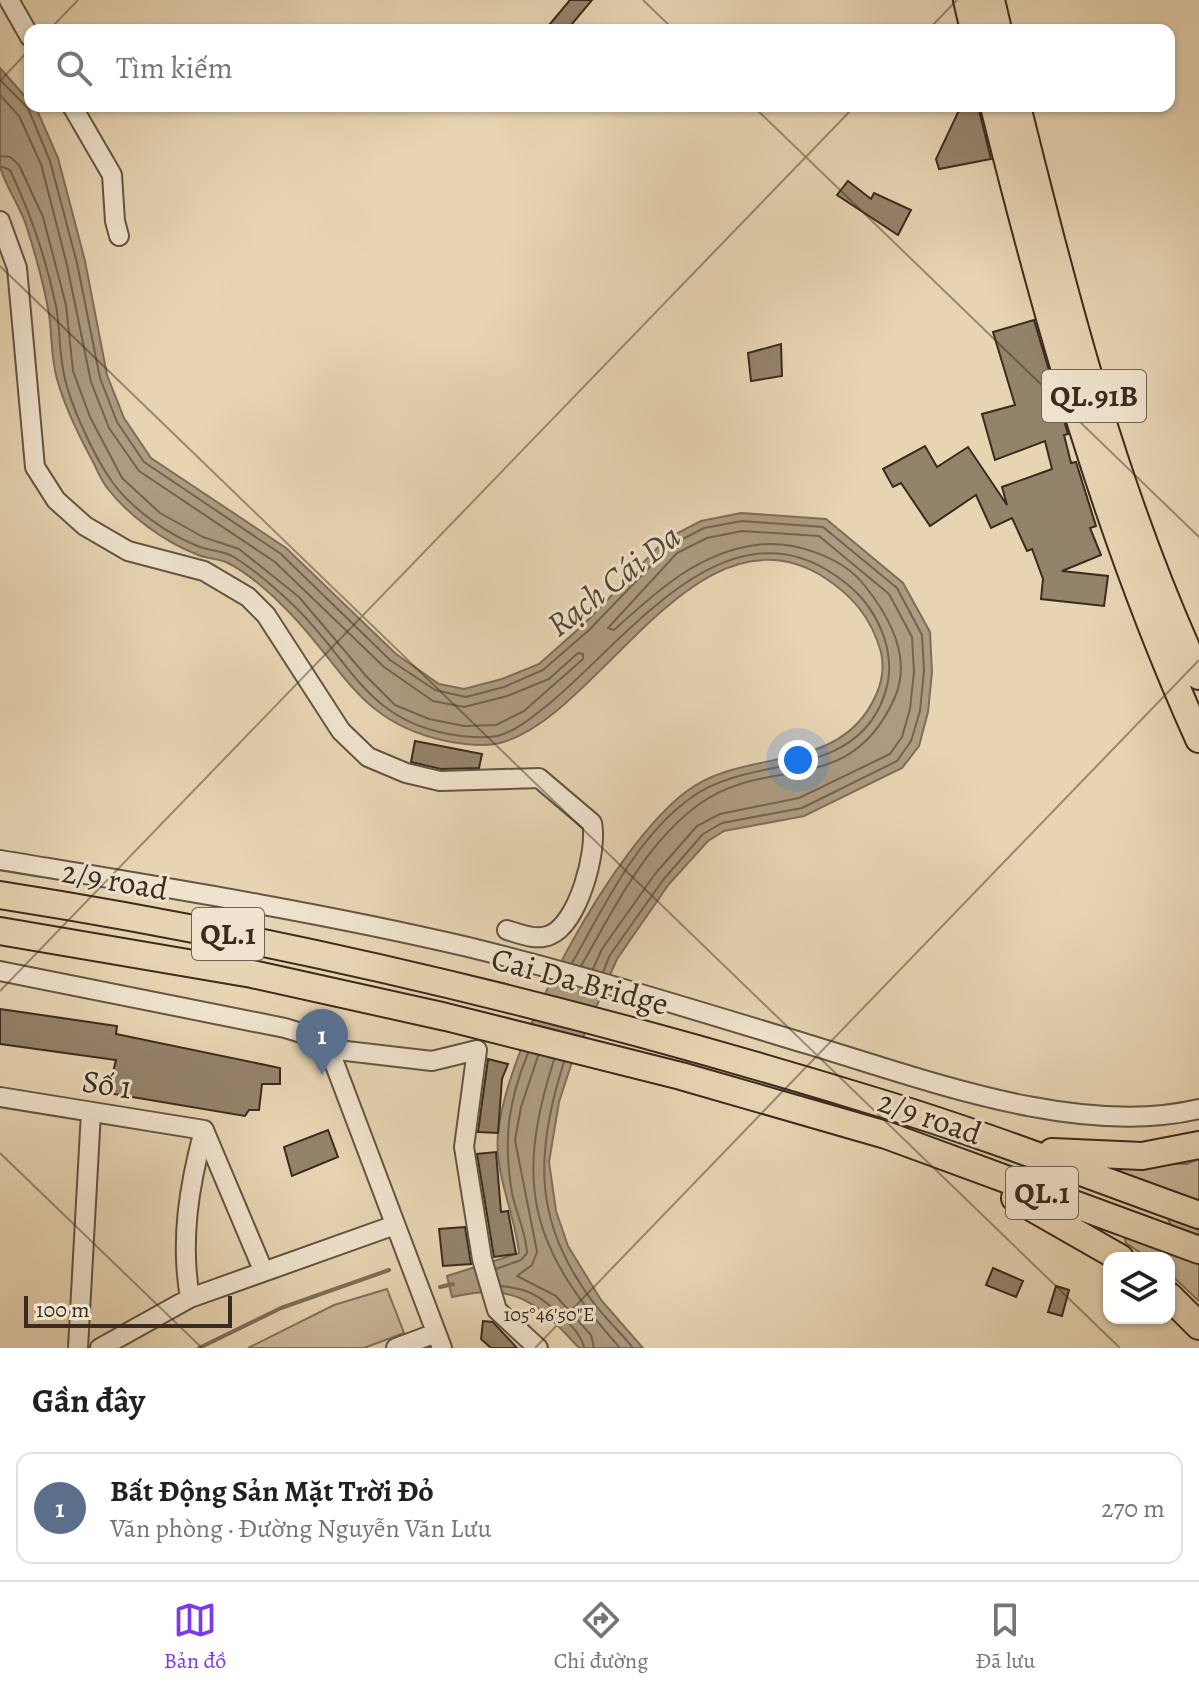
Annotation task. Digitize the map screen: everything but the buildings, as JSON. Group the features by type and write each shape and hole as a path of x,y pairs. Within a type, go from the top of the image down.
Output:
{"highway":[{"path":"967,0 973,24"},
{"path":"991,0 997,24"},
{"name":"QL.91B","path":"997,112 1015,146 1109,450 1142,541 1199,676"},
{"name":"QL.91B","path":"1017,112 1015,146 1080,429 1120,546 1199,739"},
{"name":"2/9 road","path":"0,895 260,940 453,983"},
{"name":"Cai Da Bridge","path":"0,931 252,974 446,1017 681,1076"},
{"name":"Cai Da Bridge","path":"453,983 688,1046"},
{"name":"2/9 road","path":"688,1046 890,1106 1199,1215"},
{"name":"2/9 road","path":"681,1076 886,1135 1199,1250"},
{"path":"890,1106 1029,1149 1082,1156 1142,1156 1199,1145"},
{"path":"886,1135 1023,1201 1110,1252"},
{"path":"1175,1302 1199,1326"}],"street":[{"path":"9,0 24,26"},
{"path":"75,112 112,175 119,236"},
{"path":"0,221 17,268 35,467 56,500 85,526 128,551 204,571 248,597 274,627 341,731 368,757 406,773 440,781 539,778 592,823 587,870 576,908 563,926 538,938 507,930"},
{"path":"0,860 220,897 468,948 703,1013 924,1079 1071,1115 1168,1116 1199,1109"},
{"path":"0,971 285,1028 314,1037 329,1049 439,1340 396,1348"},
{"path":"329,1049 432,1061 477,1050 464,1147 482,1259 497,1300 497,1310 538,1348"},
{"name":"Số 1","path":"0,1097 204,1130"},
{"path":"78,1348 91,1112"},
{"path":"204,1130 263,1270"},
{"path":"190,1298 185,1270 188,1188 204,1130"},
{"path":"100,1348 190,1298 395,1225"}],"shaded area":[{"path":"1199,1159 1199,1301 1175,1279 1175,1252 1139,1252 1126,1243 1124,1234 1185,1254 1153,1188 1112,1173 1112,1163 1187,1164"},
{"path":"387,1289 404,1333 364,1348 248,1348 334,1305"}],"water":[{"name":"Rạch Cái Da","path":"0,68 24,95 24,112 38,112 58,158 85,261 107,375 124,418 151,458 286,548 396,654 439,684 464,689 502,679 539,664 583,625 666,539 701,521 741,513 826,519 903,583 930,632 932,672 928,712 919,746 902,768 804,816 724,831 708,841 669,884 617,959 571,1065 559,1102 549,1162 556,1211 568,1246 601,1300 643,1348 579,1348 551,1319 524,1300 493,1292 452,1297 447,1276 519,1253 499,1164 498,1134 506,1095 542,1000 597,899 658,818 687,791 711,777 737,768 816,749 840,738 860,721 876,695 882,674 881,652 872,628 851,599 822,576 776,560 732,566 691,588 651,621 575,695 537,725 500,743 480,745 446,741 417,733 392,721 355,691 307,632 260,585 228,563 200,556 160,535 126,509 103,482 60,390 49,314 37,260 24,220 0,167"}],"waterway":[{"path":"199,1348 281,1308 389,1270"},
{"path":"440,1287 453,1284"}],"place":[{"name":"Bất Động Sản Mặt Trời Đỏ","path":"322,1075"}]}
